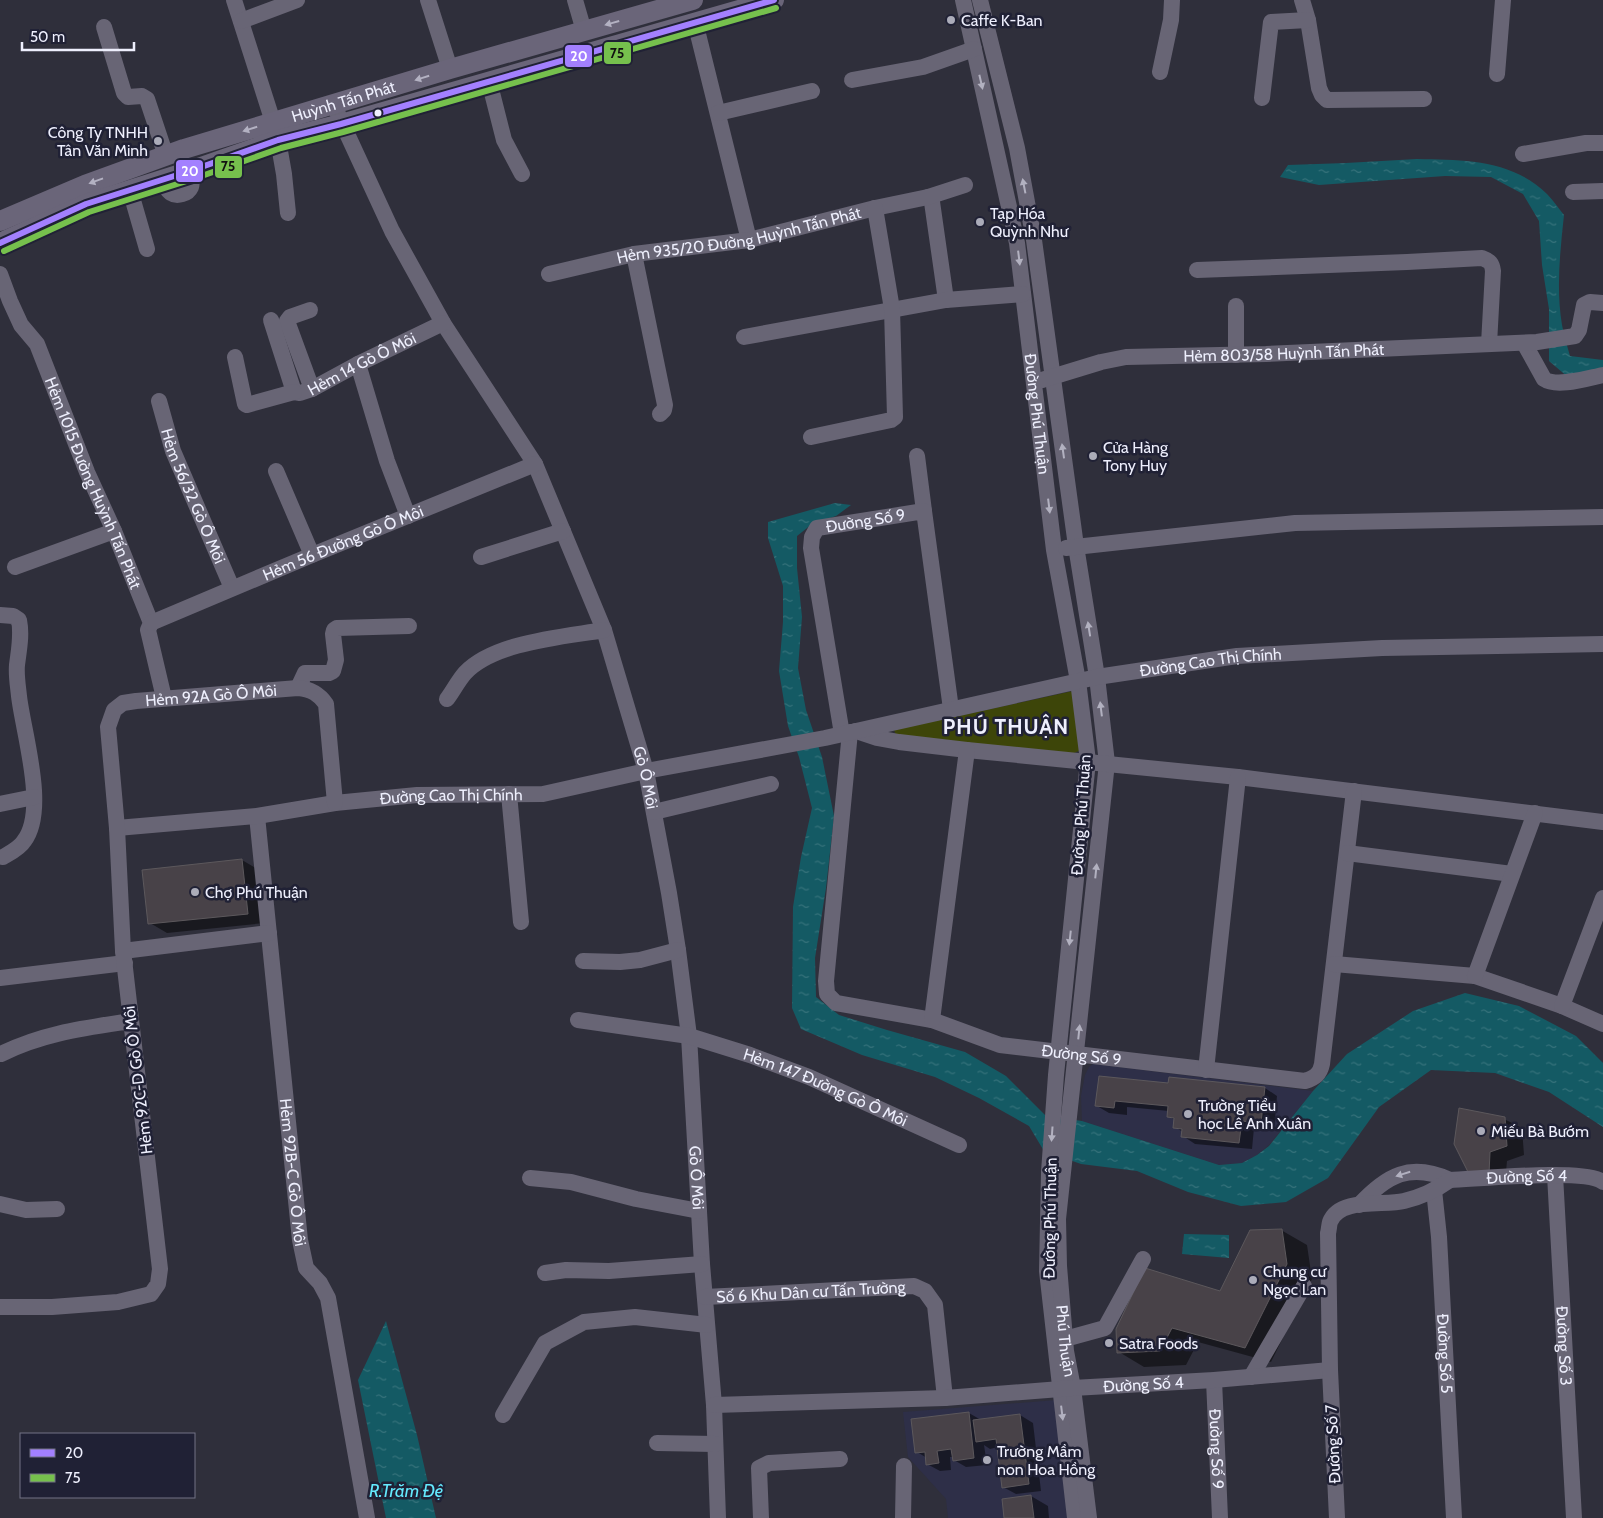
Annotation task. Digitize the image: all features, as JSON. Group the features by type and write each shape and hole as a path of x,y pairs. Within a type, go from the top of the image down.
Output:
{"main road":[{"name":"Huỳnh Tấn Phát","path":"0,243 86,204 190,171 334,105 584,30 641,7 692,0"},
{"name":"Huỳnh Tấn Phát","path":"0,221 85,185 175,153 276,131 341,124 774,0"},
{"path":"175,153 190,171"}],"street":[{"path":"234,0 276,131 284,174 288,213"},
{"path":"241,21 297,0"},
{"path":"428,0 450,69"},
{"path":"575,0 584,30"},
{"name":"Đường Phú Thuận","path":"963,0 1017,243 1054,550 1078,681 1088,761 1058,1052 1055,1096 1056,1173 1047,1271 1089,1518"},
{"name":"Đường Phú Thuận","path":"980,0 1017,148 1034,240 1108,763 1072,1098 1056,1173"},
{"path":"1160,72 1171,20 1172,0"},
{"path":"1302,0 1308,20 1319,88 1327,100 1424,99"},
{"path":"1497,74 1503,0"},
{"path":"1262,98 1271,22 1308,20"},
{"path":"695,22 749,240"},
{"path":"104,27 124,93 128,97 142,96 147,99 175,153"},
{"path":"852,80 923,67 974,50"},
{"path":"489,81 504,140 522,174"},
{"path":"718,113 812,91"},
{"name":"Gò Ô Môi","path":"334,105 341,124 392,231 443,323 535,464 604,630 646,771 678,950 689,1036 702,1264 714,1405 718,1518"},
{"path":"1523,154 1586,143 1603,143"},
{"name":"Hẻm 935/20 Đường Huỳnh Tấn Phát","path":"549,274 634,254 749,240 875,208 928,197 965,185"},
{"path":"130,190 147,249"},
{"path":"1573,192 1603,191"},
{"path":"928,197 932,202 946,300"},
{"path":"811,437 891,420 895,417 892,310 875,208"},
{"path":"634,254 665,405 664,410 660,414"},
{"path":"1197,270 1482,258 1492,264 1493,271 1489,344"},
{"name":"Hẻm 1015 Đường Huỳnh Tấn Phát","path":"0,274 21,325 37,344 87,472 114,531 151,623 148,630 164,698"},
{"path":"744,338 946,300 1023,294"},
{"name":"Hẻm 803/58 Huỳnh Tấn Phát","path":"1034,382 1101,362 1126,357 1236,355 1489,344 1531,342 1569,337 1578,334 1584,305 1590,302 1603,303"},
{"path":"1236,306 1236,355"},
{"path":"310,310 290,317 288,321 312,389"},
{"name":"Hẻm 14 Gò Ô Môi","path":"271,320 294,392 300,393 312,389 358,364 443,323"},
{"path":"1531,342 1544,379 1547,381 1564,382 1603,375"},
{"path":"235,357 247,405 294,392"},
{"path":"358,364 387,461 408,516"},
{"name":"Hẻm 56/32 Gò Ô Môi","path":"159,401 173,451 232,588"},
{"path":"917,456 924,511"},
{"name":"Hẻm 56 Đường Gò Ô Môi","path":"151,623 535,464"},
{"path":"276,471 312,555"},
{"name":"Đường Số 9","path":"951,709 924,511 817,528 812,537 810,548 849,733 826,981 827,994 836,1003 932,1020 1000,1045 1305,1081 1314,1078 1320,1071 1322,1064 1354,791"},
{"path":"1054,550 1076,546 1295,523 1603,517"},
{"path":"15,567 114,531"},
{"path":"482,557 563,531"},
{"path":"0,615 13,616 18,620 21,631 17,668 19,696 33,774 34,797 30,832 24,843 3,857"},
{"path":"298,688 305,673 329,672 333,670 336,660 333,634 337,628 410,626"},
{"path":"447,699 465,673 488,656 514,646 604,630"},
{"name":"Đường Cao Thị Chính","path":"117,828 256,816 335,803 417,795 543,794 646,771 849,733 1096,677 1236,656 1382,648 1603,644"},
{"name":"Hẻm 92A Gò Ô Môi","path":"117,828 108,727 114,710 124,704 136,701 309,688 320,696 326,704 335,803"},
{"path":"849,733 899,742 1238,777 1603,822"},
{"path":"932,1020 967,750"},
{"path":"1206,1070 1238,777"},
{"path":"654,812 771,784"},
{"path":"510,794 521,922"},
{"path":"0,804 34,797"},
{"path":"1475,976 1535,814"},
{"name":"Hẻm 92B-C Gò Ô Môi","path":"256,816 302,1257 306,1268 320,1283 328,1298 367,1518"},
{"name":"Hẻm 92C-D Gò Ô Môi","path":"0,1306 52,1306 118,1302 151,1294 158,1284 160,1269 124,957 117,828"},
{"path":"1347,853 1512,874"},
{"path":"1562,1006 1603,898"},
{"path":"0,978 269,933"},
{"path":"583,961 620,962 678,950"},
{"path":"1334,964 1475,976 1562,1006 1603,1024"},
{"name":"Hẻm 147 Đường Gò Ô Môi","path":"578,1020 689,1036 750,1055 809,1077 959,1145"},
{"path":"1,1054 23,1043 65,1031 131,1021"},
{"name":"Đường Số 4","path":"1359,1205 1384,1181 1412,1171 1450,1180 1555,1175 1589,1176 1603,1182"},
{"name":"Phú Thuận","path":"1056,1173 1066,1388"},
{"name":"Đường Số 3","path":"1555,1175 1574,1518"},
{"path":"530,1178 572,1182 636,1199 699,1211"},
{"name":"Đường Số 4","path":"714,1405 945,1398 1066,1388 1214,1380 1330,1370 1328,1234 1330,1221 1338,1211 1351,1206 1403,1201 1434,1190 1450,1180"},
{"name":"Đường Số 5","path":"1434,1190 1439,1237 1454,1518"},
{"path":"0,1204 26,1210 57,1209"},
{"path":"1065,1339 1105,1328 1143,1259"},
{"path":"545,1273 566,1270 609,1271 702,1264"},
{"name":"Số 6 Khu Dân cư Tấn Trường","path":"705,1297 914,1286 925,1291 935,1305 945,1398"},
{"path":"1251,1377 1304,1286"},
{"path":"503,1414 545,1343 584,1322 635,1317 707,1324"},
{"name":"Đường Số 7","path":"1330,1370 1337,1518"},
{"name":"Đường Số 9","path":"1214,1380 1220,1518"},
{"name":"Đường Phú Thuận","path":"1066,1388 1075,1518"},
{"path":"657,1443 715,1444"},
{"path":"760,1518 759,1468 769,1463 840,1459"},
{"path":"903,1518 904,1466"}],"shaded area":[{"name":"Trường Tiểu học Lê Anh Xuân","path":"1093,1064 1313,1091 1269,1145 1257,1155 1242,1163 1219,1165 1082,1121 1081,1096 1085,1075"},
{"name":"Trường Mầm non Hoa Hồng","path":"1057,1400 1069,1518 948,1518 946,1499 908,1457 903,1412"}],"green space":[{"path":"1073,691 1081,750 1072,754 896,735 894,730"}],"water":[{"path":"1417,159 1469,161 1502,168 1533,182 1550,197 1564,215 1559,298 1562,325 1570,356 1603,360 1603,372 1569,378 1549,361 1549,309 1542,265 1539,221 1523,194 1491,177 1445,176 1319,185 1280,177 1288,165"},
{"path":"835,503 851,505 836,516 812,524 797,536 797,568 802,617 798,668 806,710 822,757 834,816 826,888 815,958 816,997 839,1015 965,1052 1006,1076 1046,1116 1082,1121 1219,1165 1242,1163 1269,1146 1313,1091 1347,1054 1413,1011 1465,993 1519,1006 1576,1036 1603,1063 1603,1127 1549,1092 1495,1073 1431,1070 1379,1107 1328,1178 1286,1202 1241,1206 1188,1192 1137,1171 1081,1164 1044,1151 1029,1126 979,1098 935,1077 862,1055 801,1029 792,1008 793,907 801,857 812,808 799,757 788,726 779,671 783,622 783,586 768,538 768,522"},
{"path":"1184,1234 1229,1235 1229,1258 1182,1254"},
{"name":"R.Trăm Đệ","path":"386,1321 417,1435 436,1518 386,1518 358,1380"}],"building":[{"name":"Chợ Phú Thuận","path":"242,859 248,914 148,924 142,870"},
{"path":"1099,1076 1168,1083 1169,1077 1265,1087 1261,1123 1242,1121 1239,1143 1181,1137 1182,1129 1173,1128 1174,1118 1167,1117 1168,1106 1115,1101 1114,1108 1095,1106"},
{"name":"Miếu Bà Bướm","path":"1459,1108 1505,1117 1507,1146 1490,1152 1489,1174 1469,1174 1454,1144"},
{"name":"Chung cư Ngọc Lan","path":"1282,1229 1287,1264 1245,1348 1172,1328 1160,1351 1117,1353 1116,1329 1145,1268 1220,1291 1250,1230"},
{"path":"969,1412 974,1458 953,1461 951,1449 937,1451 939,1463 926,1465 925,1452 915,1453 911,1419"},
{"path":"1020,1414 1029,1484 1002,1488 996,1439 976,1442 973,1420"},
{"path":"1031,1495 1034,1518 1004,1518 1002,1499"}],"transit line":[{"name":"20","path":"0,243 86,204 190,171 278,140 341,124 774,0"},
{"name":"75","path":"4,251 89,212 193,179 281,148 776,8"}],"place":[{"name":"Caffe K-Ban","path":"951,20"},
{"name":"Công Ty TNHH Tân Văn Minh","path":"158,141"},
{"name":"Tạp Hóa Quỳnh Như","path":"980,222"},
{"name":"Cửa Hàng Tony Huy","path":"1093,456"},
{"name":"Chợ Phú Thuận","path":"195,892"},
{"name":"Trường Tiểu học Lê Anh Xuân","path":"1188,1114"},
{"name":"Miếu Bà Bướm","path":"1481,1131"},
{"name":"Chung cư Ngọc Lan","path":"1253,1280"},
{"name":"Satra Foods","path":"1109,1343"},
{"name":"Trường Mầm non Hoa Hồng","path":"987,1460"}],"district":[{"name":"PHÚ THUẬN","path":"1006,726"}]}
